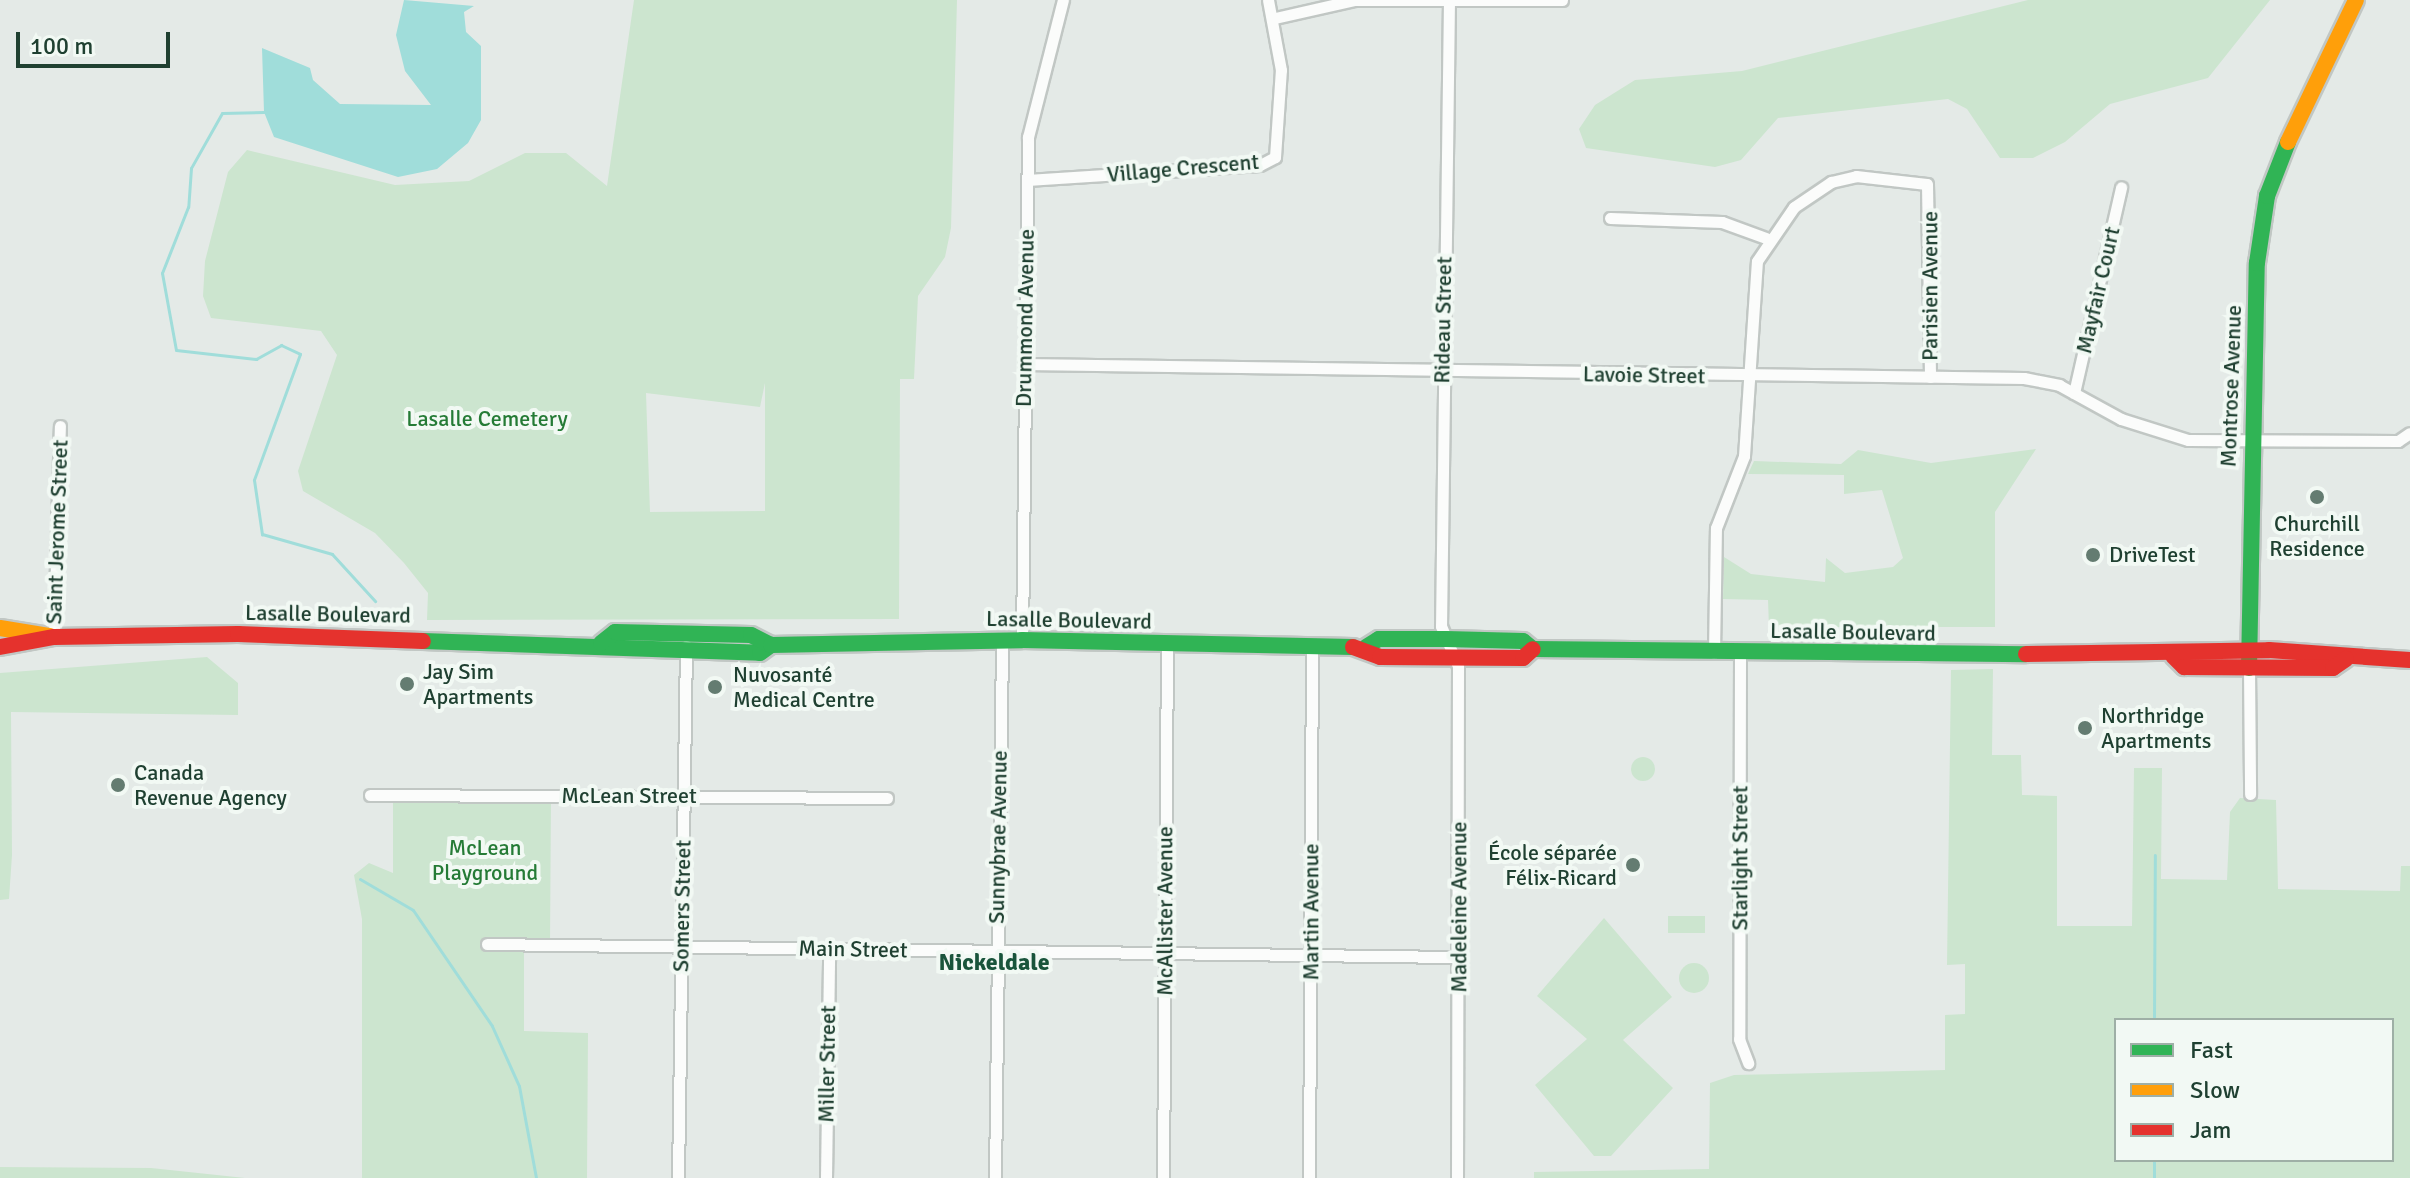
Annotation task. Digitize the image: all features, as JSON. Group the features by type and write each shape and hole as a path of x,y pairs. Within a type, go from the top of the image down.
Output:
{"main road":[{"name":"Montrose Avenue","path":"2249,668 2251,440 2267,196 2304,100 2356,0"},
{"name":"Lasalle Boulevard","path":"1,628 54,637"},
{"name":"Lasalle Boulevard","path":"601,643 615,632 751,635 771,645 1022,640 1366,647 1379,639 1446,639 1523,641 1533,649 1714,653 2173,656 2249,650 2335,651 2346,659 2410,660"},
{"name":"Lasalle Boulevard","path":"0,647 54,637 351,634 601,643 686,651 760,653 771,645"},
{"name":"Lasalle Boulevard","path":"1366,647 1380,657 1454,658 1523,658 1533,649"},
{"name":"Lasalle Boulevard","path":"2173,656 2184,667 2333,668 2346,659"}],"street":[{"name":"Drummond Avenue","path":"1022,640 1028,137 1063,0"},
{"name":"Village Crescent","path":"1027,180 1260,165 1275,157 1281,143 1275,18 1268,0"},
{"path":"1275,18 1355,0 1562,0"},
{"name":"Rideau Street","path":"1446,639 1442,372 1449,1"},
{"name":"Parisien Avenue","path":"1766,238 1831,182 1856,176 1927,184 1930,377"},
{"name":"Mayfair Court","path":"2074,393 2121,187"},
{"path":"1610,218 1722,222 1766,238 1757,261 1754,376 1744,456 1716,528 1714,653"},
{"name":"Lavoie Street","path":"1024,364 2024,378 2074,393 2161,436 2398,441 2410,433"},
{"name":"Saint Jerome Street","path":"54,637 60,426"},
{"name":"Somers Street","path":"678,1178 686,633"},
{"name":"Madeleine Avenue","path":"1446,639 1454,658 1459,957 1457,1178"},
{"name":"Sunnybrae Avenue","path":"995,1178 1002,640"},
{"name":"McAllister Avenue","path":"1163,1178 1167,643"},
{"name":"Martin Avenue","path":"1309,1178 1312,647"},
{"name":"Starlight Street","path":"1740,653 1739,1039 1748,1063"},
{"name":"Montrose Avenue","path":"2249,668 2250,794"},
{"name":"McLean Street","path":"370,795 887,798"},
{"name":"Main Street","path":"487,944 1459,957"},
{"name":"Miller Street","path":"826,1178 829,949"}],"green space":[{"name":"Lasalle Cemetery","path":"634,0 957,0 951,228 945,257 918,296 914,379 900,379 899,619 427,620 428,593 404,563 375,533 303,491 298,471 337,355 321,331 211,318 203,296 205,261 228,172 247,150 395,185 469,181 525,153 566,153 607,186","holes":["765,383 765,511 650,512 646,393 760,407"]},
{"path":"2028,0 2270,0 2208,78 2110,104 2065,142 2033,158 2000,158 1967,109 1948,99 1778,118 1741,160 1715,167 1586,148 1579,129 1595,105 1635,80 1742,71"},
{"path":"2036,449 1995,512 1995,627 1769,627 1768,600 1723,599 1724,557 1751,574 1825,582 1826,558 1845,573 1893,567 1903,558 1882,490 1844,494 1844,475 1748,474 1754,461 1841,464 1858,450 1931,463"},
{"path":"207,657 238,683 238,715 11,712 12,855 9,899 0,900 0,673"},
{"path":"1993,669 1992,755 2021,755 2022,795 2057,796 2057,926 2132,926 2134,768 2162,768 2161,879 2227,880 2230,812 2240,798 2276,800 2278,889 2400,891 2401,866 2410,866 2410,1178 1534,1178 1534,1172 1709,1169 1710,1083 1734,1075 1945,1070 1945,1015 1965,1014 1965,964 1947,965 1951,670"},
{"path":"1638,757 1648,757 1655,764 1655,774 1648,781 1638,781 1631,774 1631,764"},
{"name":"McLean Playground","path":"393,796 551,797 550,945 524,945 524,1031 588,1033 587,1178 362,1178 362,919 354,875 369,863 393,873"},
{"path":"1668,916 1705,916 1705,933 1668,933"},
{"path":"1604,918 1672,997 1623,1040 1673,1088 1611,1156 1594,1156 1535,1085 1587,1039 1537,996"},
{"path":"1694,963 1705,967 1709,978 1705,989 1694,993 1683,989 1679,978 1683,967"},
{"path":"0,1167 151,1168 245,1178 0,1178"}],"water":[{"path":"404,0 474,6 464,12 466,32 481,46 481,120 468,143 437,169 398,177 274,137 264,112 262,48 310,68 313,80 340,104 431,105 405,71 396,35"}],"waterway":[{"path":"264,112 222,113 191,168 188,207 162,273 176,350 256,359 281,345 300,354 254,480 262,534 332,554 375,601"},
{"path":"2154,1018 2155,855"},
{"path":"360,879 413,910 492,1026 519,1086 536,1178"},
{"path":"2154,1162 2154,1178"}],"traffic: fast":[{"path":"2249,668 2257,263 2267,196 2288,142"},
{"path":"601,643 615,632 751,635 771,645 1022,640 1353,647"},
{"path":"1366,647 1379,639 1446,639 1523,641 1533,649 2026,654"},
{"path":"423,641 760,653 771,645"}],"traffic: slow":[{"path":"2288,142 2356,0"},
{"path":"0,628 50,636"}],"traffic: jam":[{"path":"0,647 54,637 238,634 423,641"},
{"path":"1353,647 1380,657 1523,658 1533,649"},
{"path":"2026,654 2269,650 2410,660"},
{"path":"2173,656 2184,667 2333,668 2346,659"}],"place":[{"name":"Churchill Residence","path":"2317,497"},
{"name":"DriveTest","path":"2093,555"},
{"name":"Jay Sim Apartments","path":"407,684"},
{"name":"Nuvosanté Medical Centre","path":"715,687"},
{"name":"Northridge Apartments","path":"2085,728"},
{"name":"Canada Revenue Agency","path":"118,785"},
{"name":"École séparée Félix-Ricard","path":"1633,865"}],"district":[{"name":"Nickeldale","path":"994,963"}]}
